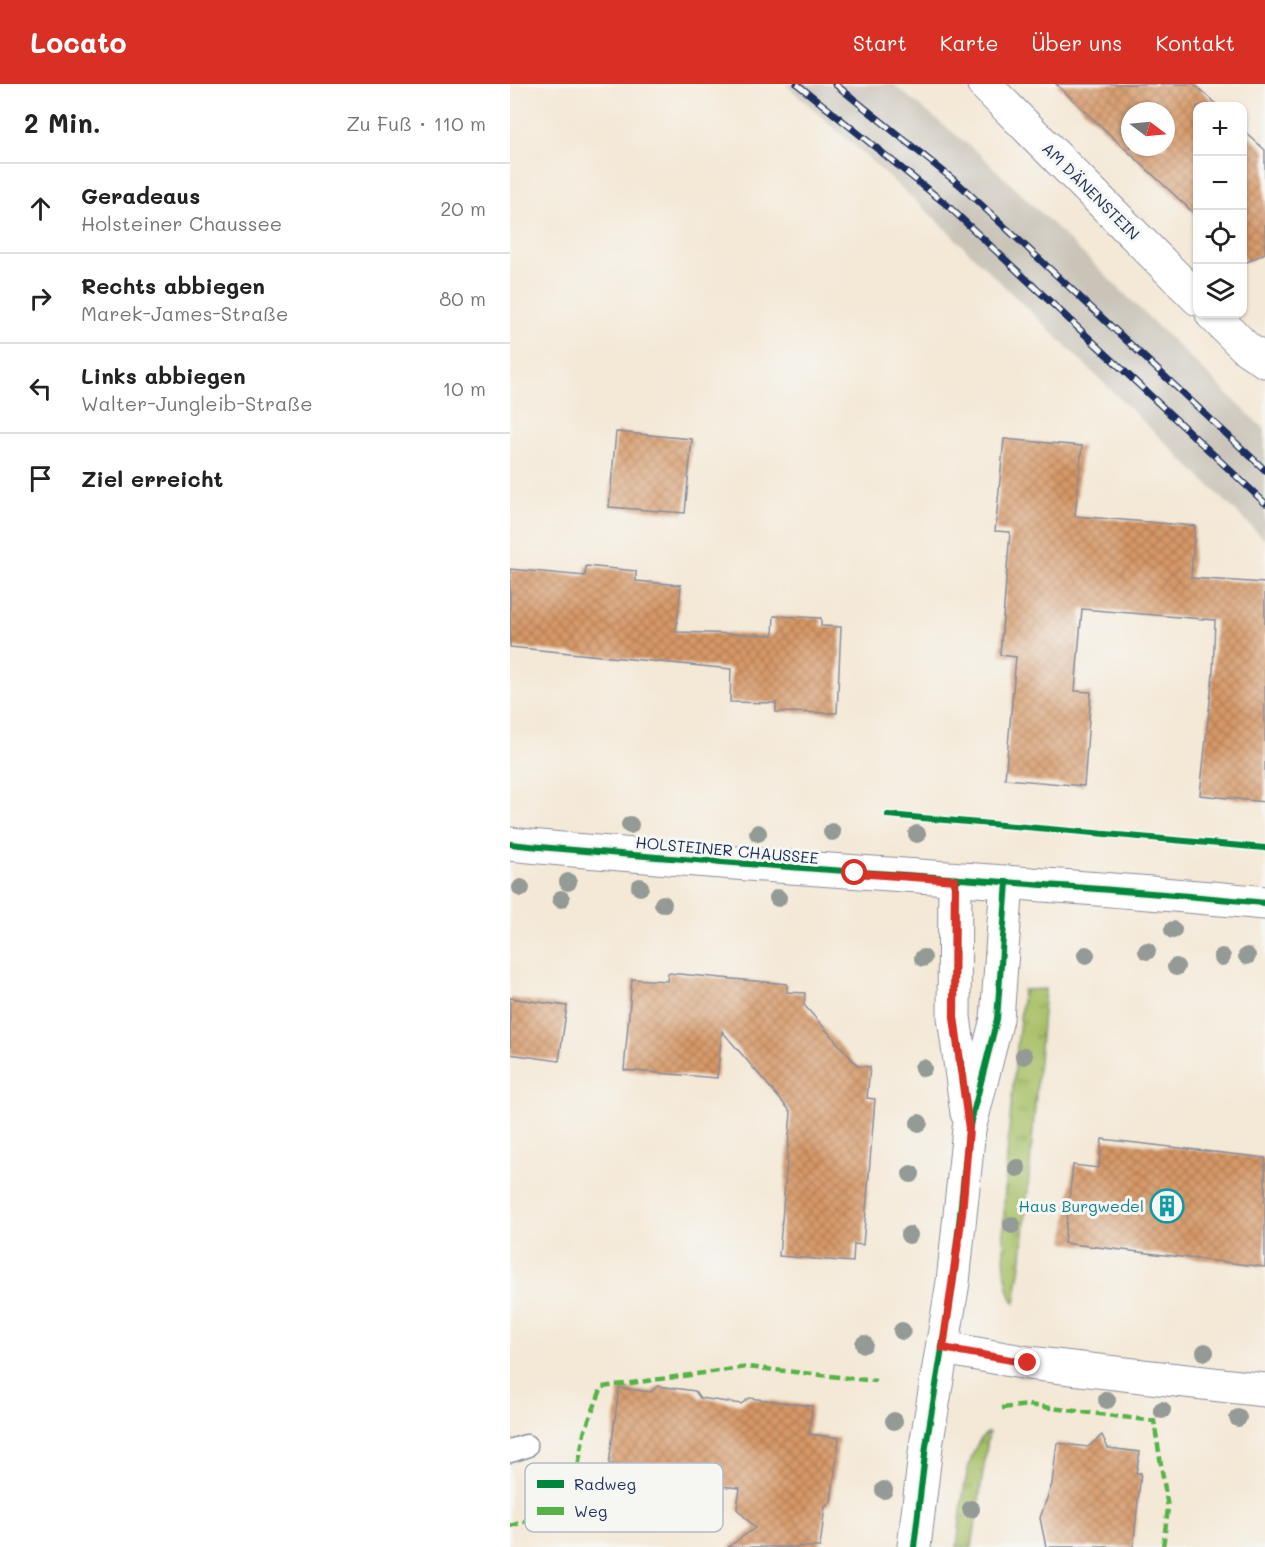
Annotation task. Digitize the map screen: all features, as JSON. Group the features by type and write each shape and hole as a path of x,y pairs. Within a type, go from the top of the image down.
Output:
{"main road":[{"name":"AM DÄNENSTEIN","path":"984,84 1193,295"},
{"path":"1216,318 1247,349 1265,361"},
{"name":"HOLSTEINER CHAUSSEE","path":"510,844 670,860 1007,882 1265,903"},
{"path":"955,880 954,1017 969,1129"},
{"path":"914,1547 926,1446 957,1248 969,1129 997,1019 1007,882"},
{"path":"943,1348 1028,1363 1265,1390"}],"shaded area":[{"path":"785,84 893,84 982,156 1265,430 1265,540 928,212"}],"green space":[{"path":"1045,989 1022,1258 1015,1303 1007,1284 1004,1250 1004,1205 1011,1103 1023,990"},
{"path":"989,1432 972,1547 957,1547 969,1467 980,1440"}],"building":[{"path":"1056,84 1194,84 1214,102 1193,102 1193,212 1133,156 1175,156 1175,102 1121,102 1121,145"},
{"path":"1247,134 1265,150 1265,253 1247,262"},
{"path":"616,432 692,439 685,513 609,507"},
{"path":"1004,439 1082,446 1075,516 1195,526 1191,578 1265,583 1265,802 1200,795 1213,673 1215,620 1082,609 1075,691 1091,692 1084,786 1005,779 1016,657 1000,655 1010,532 995,531"},
{"path":"586,566 636,571 636,581 681,585 676,632 773,635 774,616 821,618 821,626 841,627 837,713 776,712 776,703 730,702 731,669 510,647 510,569 585,576"},
{"path":"668,973 787,984 787,992 805,993 804,1005 858,1066 870,1067 867,1098 875,1099 863,1245 854,1244 853,1262 779,1256 791,1112 722,1031 717,1078 624,1070 632,979 667,981"},
{"path":"510,998 567,1006 559,1061 510,1054"},
{"name":"Haus Burgwedel","path":"1102,1139 1265,1158 1265,1267 1064,1243 1073,1165 1099,1168"},
{"path":"658,1386 695,1391 700,1398 741,1404 749,1398 812,1406 809,1434 839,1438 831,1502 825,1507 820,1547 728,1547 755,1528 737,1509 740,1488 723,1486 723,1463 609,1463 619,1388 651,1392"},
{"path":"1102,1435 1108,1448 1140,1452 1136,1473 1141,1473 1133,1547 1046,1547 1040,1518 1052,1484 1057,1443 1088,1447"}],"railway":[{"path":"797,84 947,205 1265,503"},
{"path":"835,84 960,185 1265,470"}],"marked path":[{"path":"579,1463 584,1433 602,1387 748,1367 876,1381"},
{"path":"1002,1408 1028,1405 1154,1421 1168,1508 1163,1547"},
{"path":"510,1526 525,1521"}],"cycle path":[{"path":"888,815 1265,848"},
{"path":"510,844 1265,903"},
{"path":"955,880 954,1017 968,1119"},
{"path":"914,1547 926,1446 953,1282 969,1129 997,1019 1007,882"}],"place":[{"name":"Haus Burgwedel","path":"1167,1206"}],"route":[{"path":"855,873 955,880 952,946 954,1017 969,1129 962,1214 943,1348 1028,1363"}]}
